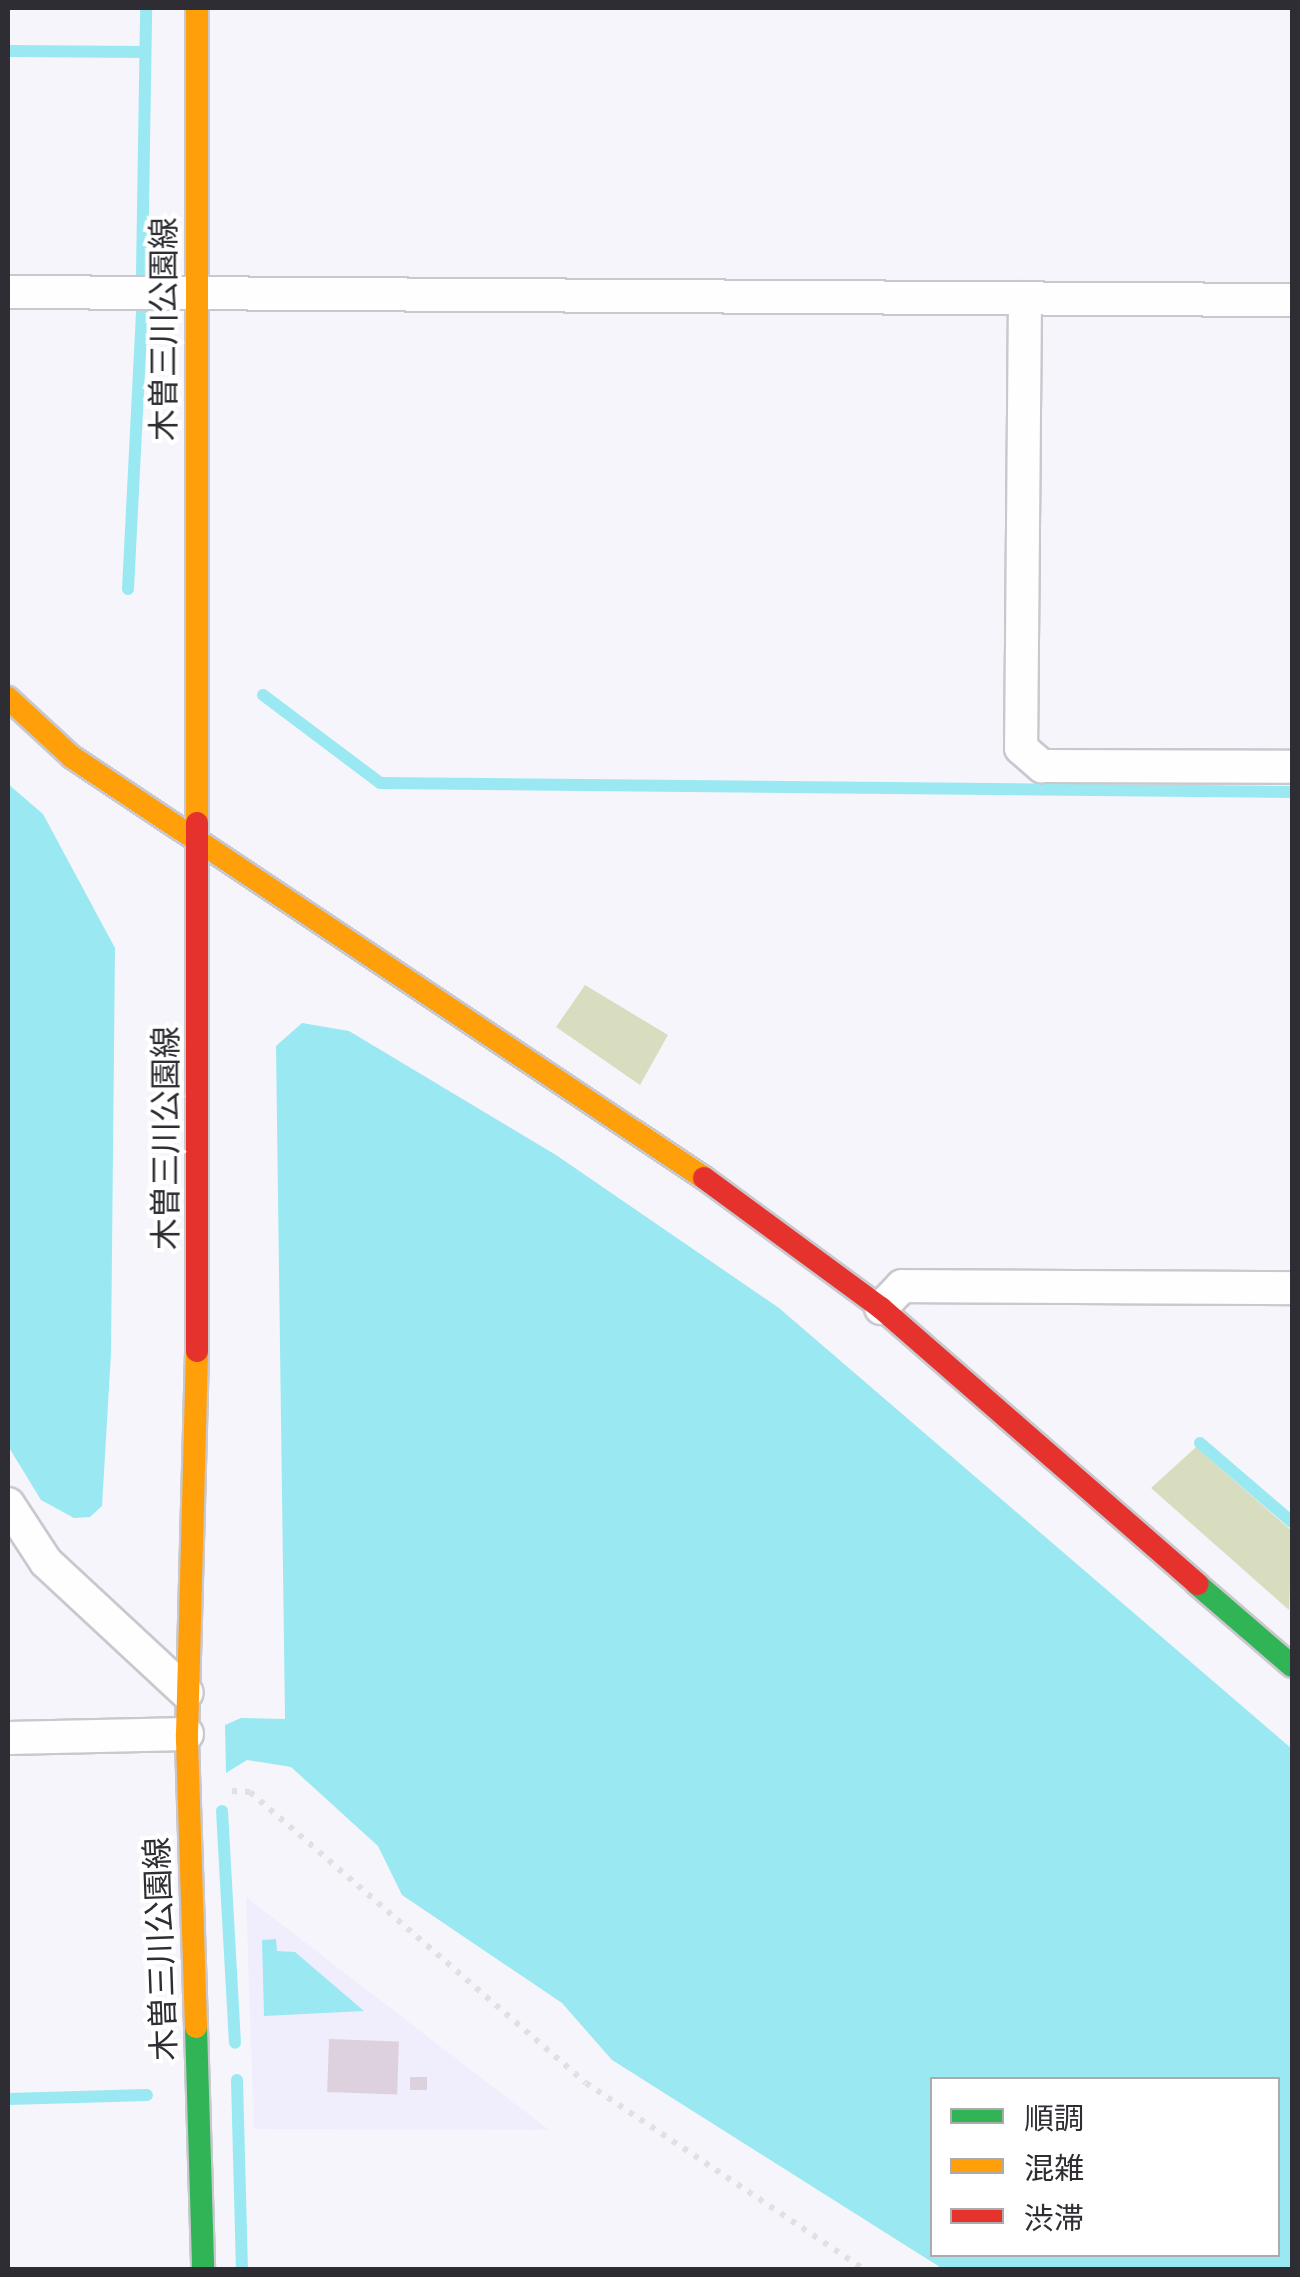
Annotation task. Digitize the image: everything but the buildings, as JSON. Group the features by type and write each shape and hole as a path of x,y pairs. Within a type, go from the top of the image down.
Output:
{"main road":[{"name":"木曽三川公園線","path":"198,8 197,1371 186,1734 203,2270"},
{"path":"8,698 72,756 635,1128 881,1308 1292,1666"}],"street":[{"path":"8,292 1292,300"},
{"path":"1025,298 1021,748 1042,766 1292,767"},
{"path":"881,1308 902,1286 1292,1288"},
{"path":"8,1504 46,1562 187,1693"},
{"path":"8,1738 186,1734"}],"path":[{"path":"188,1788 250,1792 586,2082 866,2270"}],"shaded area":[{"path":"246,1897 549,2130 254,2129"}],"green space":[{"path":"585,985 668,1035 640,1085 556,1027"},
{"path":"1196,1447 1292,1531 1289,1610 1151,1488"}],"water":[{"path":"8,784 43,814 115,948 111,1353 102,1506 90,1517 74,1518 41,1500 8,1446"},
{"path":"302,1023 349,1031 556,1155 779,1308 1292,1749 1292,2269 943,2269 612,2060 562,2003 402,1895 378,1846 291,1767 247,1760 226,1773 225,1725 241,1718 285,1719 276,1046"},
{"path":"276,1939 277,1951 295,1952 364,2011 264,2016 262,1940"}],"waterway":[{"path":"142,273 146,8"},
{"path":"8,51 145,52"},
{"path":"128,589 142,310"},
{"path":"263,695 380,783 1292,792"},
{"path":"1200,1443 1292,1522"},
{"path":"222,1811 235,2043"},
{"path":"237,2080 242,2270"},
{"path":"8,2099 147,2095"}],"traffic: fast":[{"path":"1197,1584 1292,1666"},
{"path":"196,2027 203,2270"}],"traffic: slow":[{"path":"197,8 197,823"},
{"path":"8,698 72,757 704,1178"},
{"path":"196,2027 187,1734 197,1351"}],"traffic: jam":[{"path":"197,823 197,1351"},
{"path":"704,1178 881,1308 1197,1584"}]}
